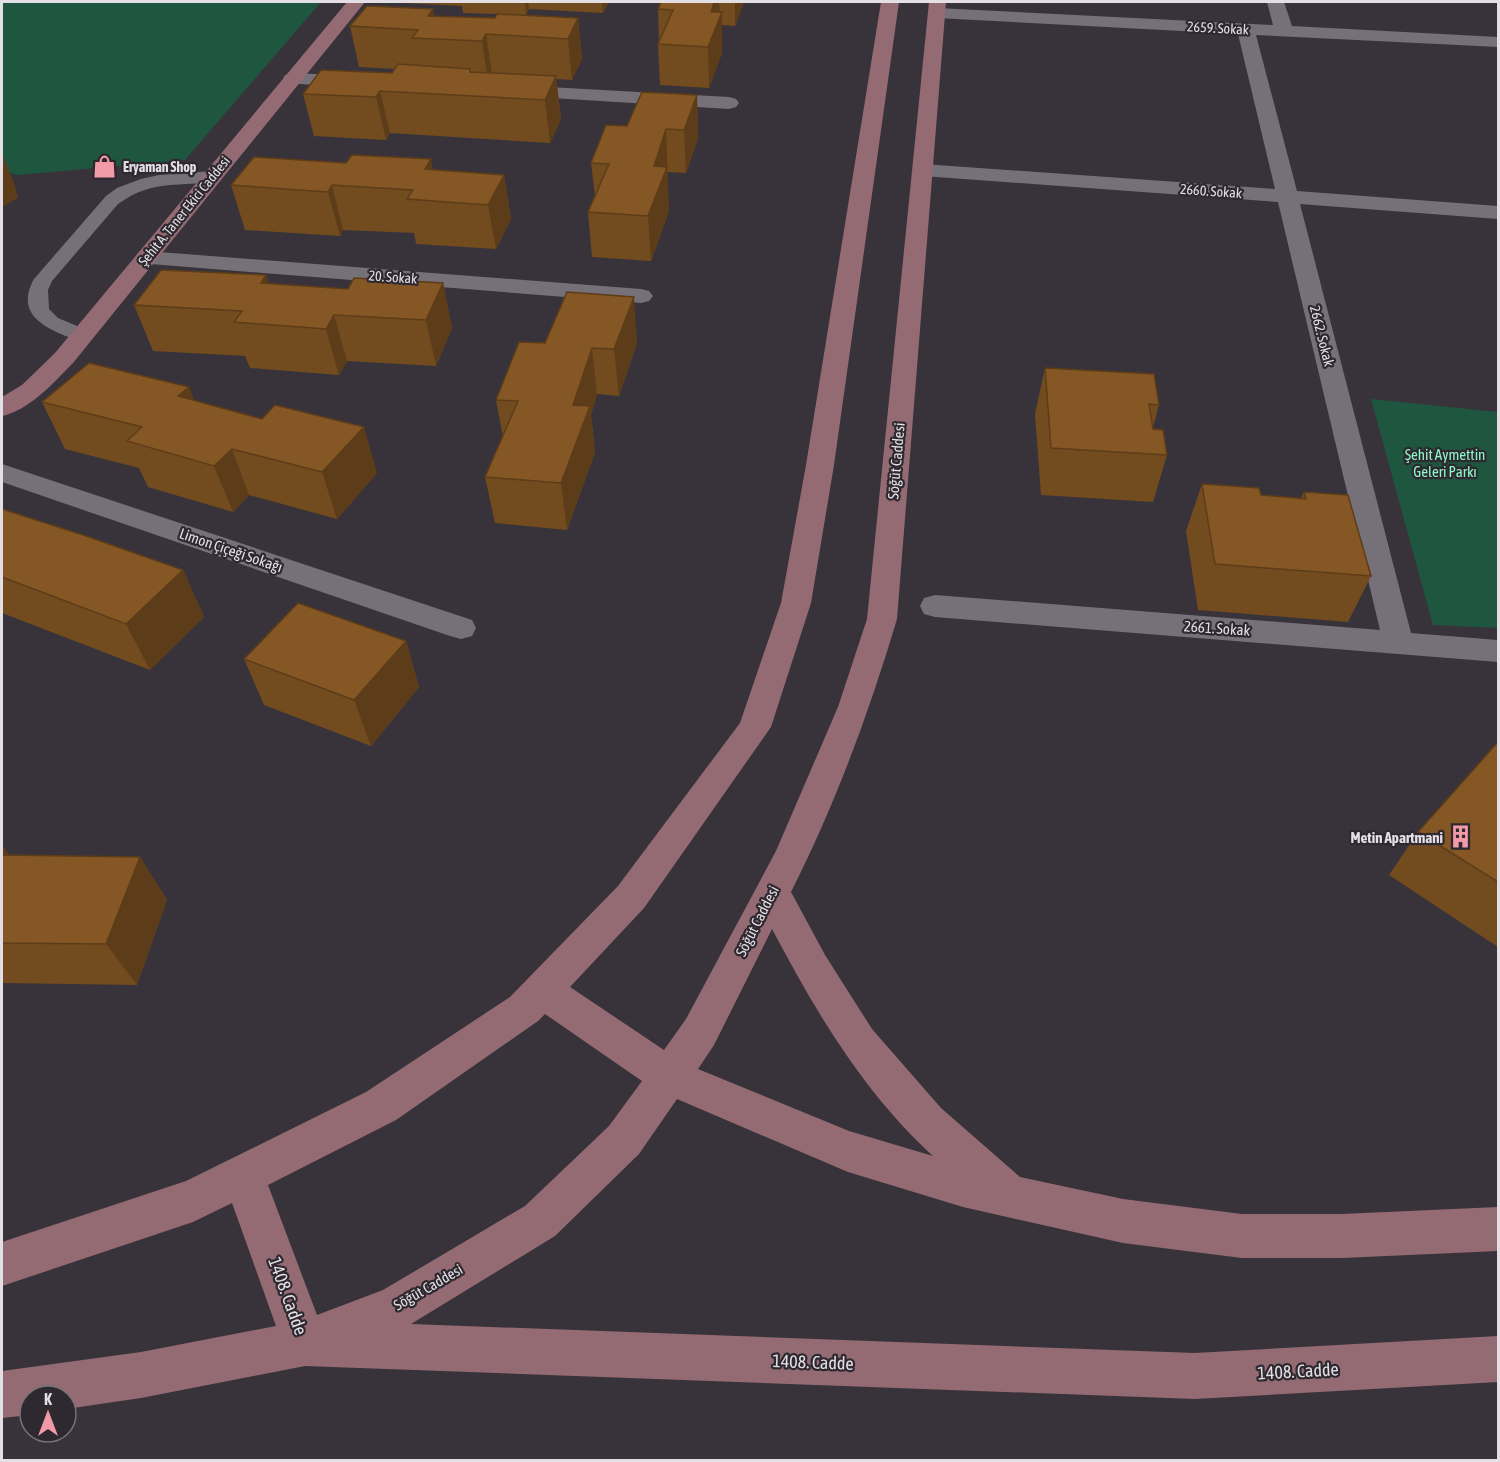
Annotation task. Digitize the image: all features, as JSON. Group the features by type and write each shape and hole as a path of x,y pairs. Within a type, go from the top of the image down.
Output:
{"main road":[{"name":"Şehit A. Taner Ekici Caddesi","path":"2,408 31,390 64,358 356,2"},
{"path":"2,1264 193,1200 243,1176 381,1106 524,1009 631,897 755,726 796,603 820,465 890,2"},
{"name":"Söğüt Caddesi","path":"2,1395 141,1375 305,1343 397,1307 540,1221 624,1140 700,1032 792,854 854,707 882,619 937,7"},
{"path":"772,893 812,967 858,1042 926,1122 1008,1195"},
{"path":"542,990 669,1076 848,1151 963,1186 1123,1221 1242,1236 1342,1236 1498,1229"},
{"name":"1408. Cadde","path":"243,1176 305,1343 1195,1377 1498,1359"}],"street":[{"path":"1276,2 1284,31"},
{"name":"2659. Sokak","path":"937,7 1246,29 1498,42"},
{"name":"2662. Sokak","path":"1246,29 1398,642"},
{"path":"292,79 375,83"},
{"path":"493,90 729,103"},
{"name":"2660. Sokak","path":"922,170 1498,212"},
{"name":"20. Sokak","path":"146,258 641,296"},
{"name":"Limon Çiçeği Sokağı","path":"2,473 461,628"},
{"name":"2661. Sokak","path":"935,606 1498,651"}],"lane":[{"path":"82,335 51,322 39,310 38,290 44,279 112,200 125,189 162,179 212,176"}],"green space":[{"path":"2,2 321,2 185,160 18,175 2,171"},
{"name":"Şehit Aymettin Geleri Parkı","path":"1371,399 1498,412 1498,628 1433,625"}],"building":[{"path":"661,2 714,2 711,12 722,12 708,47 658,44 673,10 658,9"},
{"path":"367,6 433,9 428,16 495,18 497,14 578,18 568,39 486,34 482,41 412,38 418,30 350,26"},
{"path":"398,64 470,69 470,72 556,76 545,100 380,91 376,97 303,94 321,70 392,73"},
{"path":"642,92 697,95 684,130 666,129 654,166 667,167 648,216 588,212 609,164 591,163 606,125 627,126"},
{"path":"352,155 431,159 425,169 504,175 488,205 407,199 413,190 332,185 328,192 231,185 254,157 346,163"},
{"path":"161,270 266,275 261,283 348,289 354,278 443,283 426,320 334,315 326,329 234,322 242,311 134,305"},
{"path":"567,292 634,297 614,349 592,348 573,405 590,406 561,483 485,477 518,401 496,400 519,342 545,343"},
{"path":"89,363 189,387 178,396 262,419 275,405 364,427 322,472 232,449 214,466 127,441 142,427 42,402"},
{"path":"1045,368 1154,374 1159,405 1149,404 1153,429 1163,430 1167,455 1051,448"},
{"path":"1202,484 1259,488 1261,495 1306,499 1304,492 1348,495 1371,576 1215,564"},
{"path":"2,509 183,570 126,624 2,577"},
{"path":"298,603 406,641 354,700 244,659"},
{"path":"1498,742 1498,882 1418,832"},
{"path":"2,855 140,857 106,944 2,943"}],"place":[{"name":"Eryaman Shop","path":"105,167"},
{"name":"Metin Apartmani","path":"1461,837"}]}
